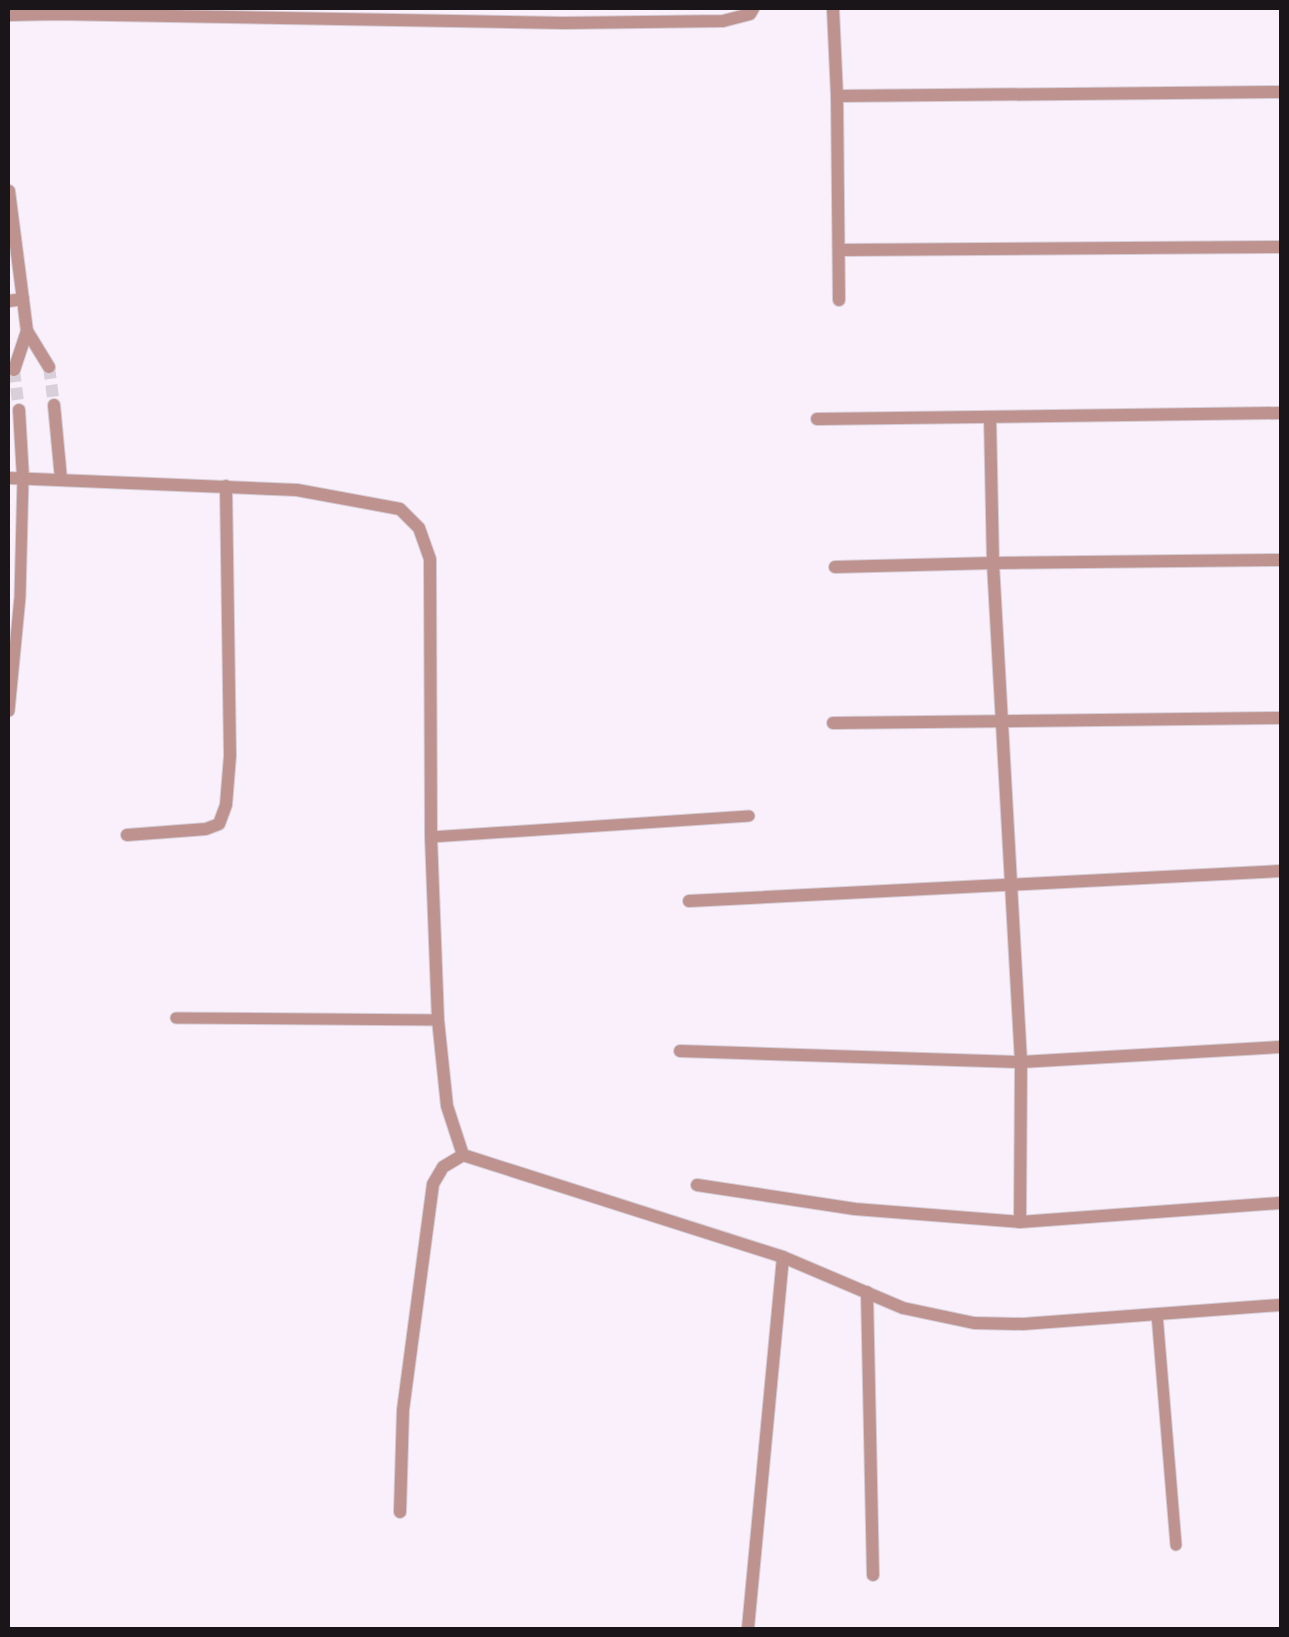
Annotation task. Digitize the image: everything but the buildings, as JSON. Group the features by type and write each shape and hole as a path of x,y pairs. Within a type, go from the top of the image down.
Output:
{"street":[{"path":"9,15 55,14 564,23 723,21 750,14 753,9"},
{"path":"833,9 837,96 840,300"},
{"path":"837,96 1280,92"},
{"path":"9,191 27,331 49,367"},
{"path":"839,250 1280,247"},
{"path":"9,301 23,299"},
{"path":"14,370 27,331"},
{"path":"54,405 61,479"},
{"path":"19,410 24,478"},
{"path":"817,419 1280,413"},
{"path":"990,417 993,563 1021,1062 1020,1222"},
{"path":"9,478 298,490 400,509 419,528 430,559 431,837 438,1020 447,1106 463,1155"},
{"path":"127,835 206,829 219,824 226,804 230,756 226,486"},
{"path":"835,567 993,563 1280,560"},
{"path":"833,723 1280,718"},
{"path":"689,901 1280,870"},
{"path":"680,1050 1021,1062 1280,1047"},
{"path":"400,1512 403,1410 433,1184 444,1167 463,1155 783,1257 903,1308 974,1323 1023,1324 1280,1305"},
{"path":"697,1184 854,1209 1020,1222 1280,1203"},
{"path":"748,1628 783,1257"},
{"path":"867,1292 873,1575"}],"lane":[{"path":"9,711 20,597 24,478"},
{"path":"431,837 748,816"},
{"path":"176,1018 438,1020"},
{"path":"1157,1314 1176,1545"}],"tunnel":[{"path":"49,367 54,405"},
{"path":"14,370 19,410"}]}
